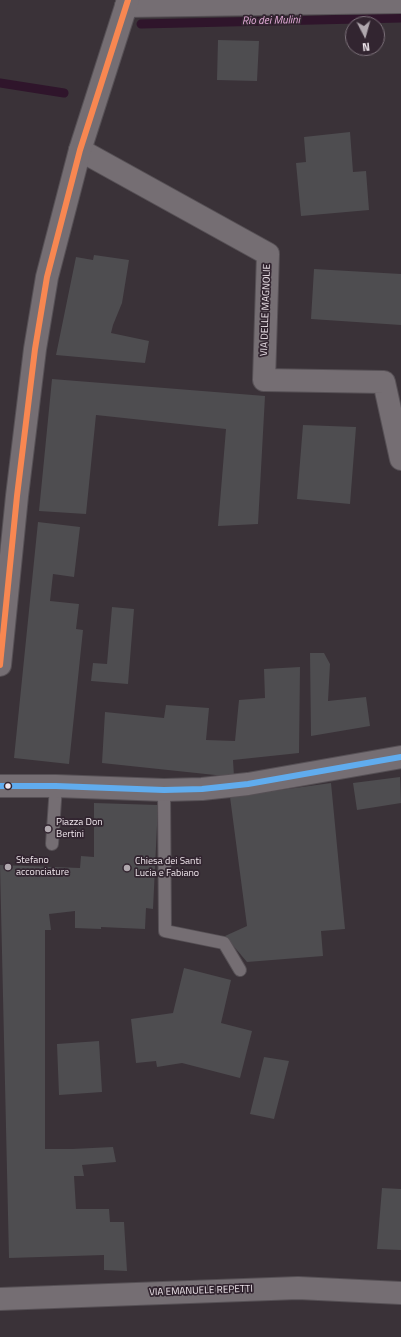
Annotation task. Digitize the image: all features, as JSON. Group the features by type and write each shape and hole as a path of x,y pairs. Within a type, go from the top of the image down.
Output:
{"street":[{"path":"0,665 9,495 47,276 80,150 127,3 401,2"},
{"name":"VIA DELLE MAGNOLIE","path":"80,150 268,254 264,380 384,382 401,459"},
{"path":"0,786 56,786 164,790 202,789 248,784 401,757"},
{"name":"VIA EMANUELE REPETTI","path":"0,1298 298,1288 401,1293"}],"lane":[{"path":"52,844 56,786"},
{"path":"164,790 165,931 224,943 240,970"}],"building":[{"path":"218,40 259,41 257,81 217,80"},
{"path":"350,132 353,172 366,171 369,210 301,216 296,163 306,162 304,137"},
{"path":"94,255 129,260 122,303 111,333 149,341 145,363 56,355 76,257 93,260"},
{"path":"314,269 401,274 401,325 311,319"},
{"path":"52,379 265,396 258,524 218,526 226,429 96,415 86,514 39,511"},
{"path":"303,425 356,427 350,504 297,499"},
{"path":"38,522 80,527 74,577 53,574 50,601 79,604 76,629 83,630 69,764 14,758"},
{"path":"112,607 134,609 128,684 91,681 93,663 107,664"},
{"path":"310,653 324,653 330,664 328,701 366,697 370,726 311,736"},
{"path":"300,667 299,753 233,760 234,777 102,763 105,712 164,718 166,705 209,708 206,740 235,741 239,700 265,698 264,669"},
{"path":"400,777 401,803 357,810 353,783"},
{"path":"331,783 345,929 321,931 323,956 247,962 225,936 247,926 230,797"},
{"path":"94,803 158,805 153,909 146,908 145,929 101,927 101,929 75,928 75,911 49,914 51,930 45,930 45,1149 113,1147 116,1162 82,1165 84,1176 74,1176 76,1209 109,1209 110,1222 124,1222 127,1271 104,1270 104,1255 9,1258 0,865 80,868 81,856 94,857"},
{"path":"184,968 231,980 221,1023 252,1031 240,1078 182,1063 157,1067 156,1061 136,1063 131,1019 173,1013"},
{"path":"99,1041 102,1092 59,1095 57,1044"},
{"path":"264,1057 289,1061 274,1119 250,1114"},
{"path":"382,1188 401,1189 401,1250 377,1249"}],"waterway":[{"name":"Rio dei Mulini","path":"141,24 401,18"},
{"path":"0,83 64,93"}],"transit line":[{"path":"0,665 17,496 35,349 47,277 80,150 128,0"},
{"path":"0,786 56,786 164,790 202,789 248,784 401,757"}],"place":[{"name":"Piazza Don Bertini","path":"48,829"},
{"name":"Stefano acconciature","path":"8,867"},
{"name":"Chiesa dei Santi Lucia e Fabiano","path":"127,868"}]}
